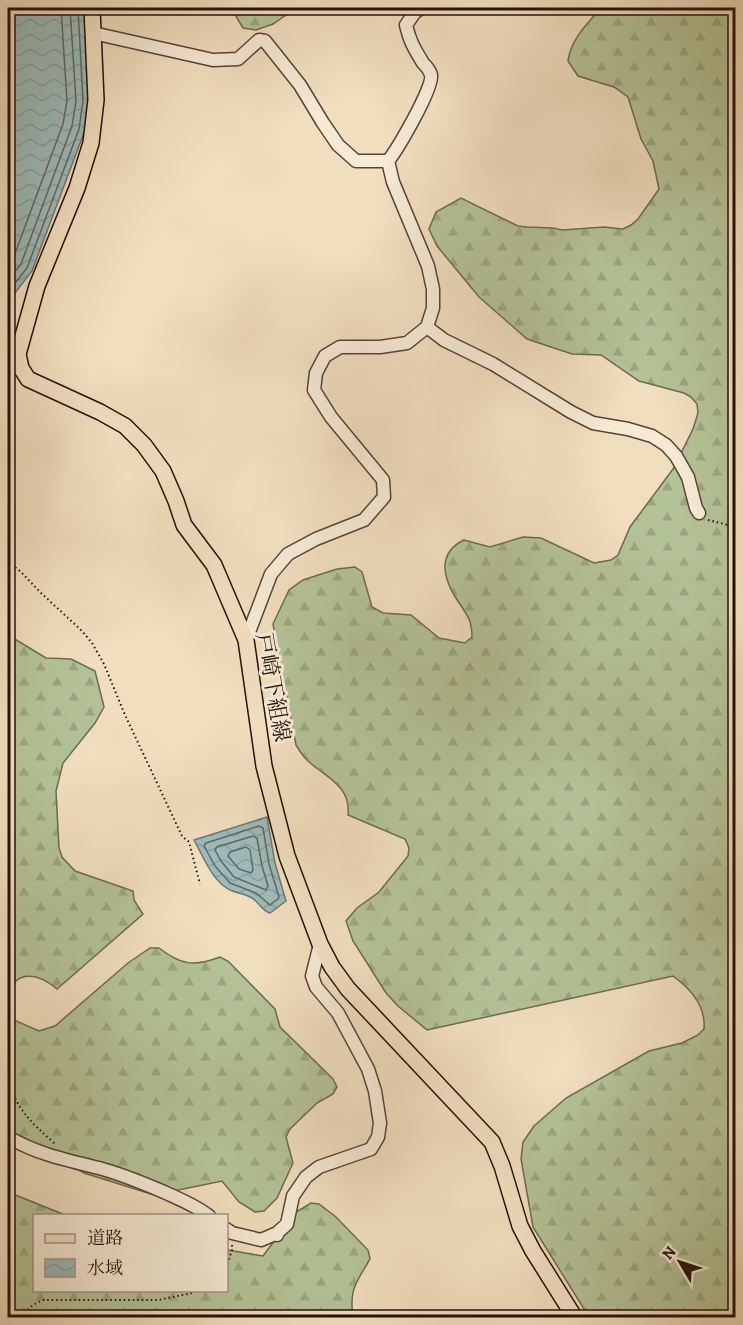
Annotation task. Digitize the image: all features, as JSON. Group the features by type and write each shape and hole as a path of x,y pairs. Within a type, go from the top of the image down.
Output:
{"main road":[{"path":"18,354 37,286 77,188 91,142 96,100 93,8"},
{"name":"戸崎下組線","path":"18,354 21,368 28,379 100,412 124,426 144,445 163,471 184,525 214,565 246,640 264,766 272,799 287,856 320,944 332,967 348,989 492,1142 502,1166 520,1226 533,1251 575,1317"}],"street":[{"path":"388,161 413,120 431,82 431,74 409,40 406,25 415,12 422,8"},
{"path":"93,33 213,60 238,59 259,40 265,41 300,85 339,145 356,161 388,161"},
{"path":"246,640 271,574 288,554 316,539 364,520 384,497 383,480 331,417 314,390 316,373 320,364 325,356 340,347 380,347 407,343 427,327 433,308 433,289 428,266 393,182 388,161"},
{"path":"427,327 444,340 493,364 578,416 593,423 652,436 666,445 676,456 688,477 699,513"},
{"path":"8,366 18,354"},
{"path":"229,1231 261,1240 277,1234 287,1224 293,1196 306,1177 319,1167 371,1149 378,1137 380,1123 375,1091 368,1068 338,1013 316,987 312,976 320,944"},
{"path":"8,1137 55,1158 100,1169 142,1183 197,1207 207,1214"}],"path":[{"path":"699,513 707,520 735,527"},
{"path":"8,562 20,571 92,643 104,664 125,715 182,836 189,842 200,884"},
{"path":"8,1077 11,1092 18,1104 33,1124 58,1147"},
{"path":"228,1262 232,1250 229,1231"},
{"path":"24,1317 25,1311 43,1300 158,1300 194,1292"}],"green space":[{"path":"231,8 296,8 273,24 256,30 243,28"},
{"path":"601,8 735,8 735,1307 711,1317 693,1319 647,1314 646,1317 589,1317 533,1227 521,1159 523,1142 534,1126 566,1098 649,1051 682,1043 698,1035 704,1029 704,1021 696,999 673,976 427,1030 398,1006 386,993 353,941 346,921 357,908 379,892 408,856 409,848 405,839 348,815 346,796 341,789 307,760 296,745 273,624 289,590 303,580 337,569 355,567 362,572 372,607 383,613 411,615 439,638 465,643 472,637 470,621 454,595 445,572 447,557 456,545 464,540 490,547 523,537 541,538 594,563 611,560 618,555 630,527 673,469 693,429 698,413 697,404 691,397 639,381 601,355 572,354 527,339 479,297 437,246 429,229 436,212 461,198 518,226 562,230 604,227 623,229 638,219 659,189 653,161 641,139 628,97 614,87 578,76 568,61 576,39"},
{"path":"8,635 46,658 71,659 95,671 104,707 95,723 63,763 56,791 59,848 62,857 75,871 133,891 134,900 143,914 57,989 48,982 26,976 16,981 8,994"},
{"path":"150,948 159,948 174,958 188,963 220,957 228,961 275,1009 280,1027 333,1079 337,1087 333,1094 317,1103 290,1129 286,1137 293,1163 277,1198 264,1211 255,1212 239,1202 222,1181 154,1195 84,1173 8,1130 8,1002 9,1013 16,1021 39,1031 55,1026 128,963"},
{"path":"8,1192 63,1214 33,1214 33,1292 228,1292 228,1250 263,1256 296,1212 311,1203 319,1204 336,1217 368,1250 370,1259 353,1293 353,1317 8,1317"}],"water":[{"path":"8,8 84,8 89,102 85,130 32,271 8,302"},
{"path":"267,817 275,863 286,901 270,913 252,898 230,890 218,881 194,840"}]}
